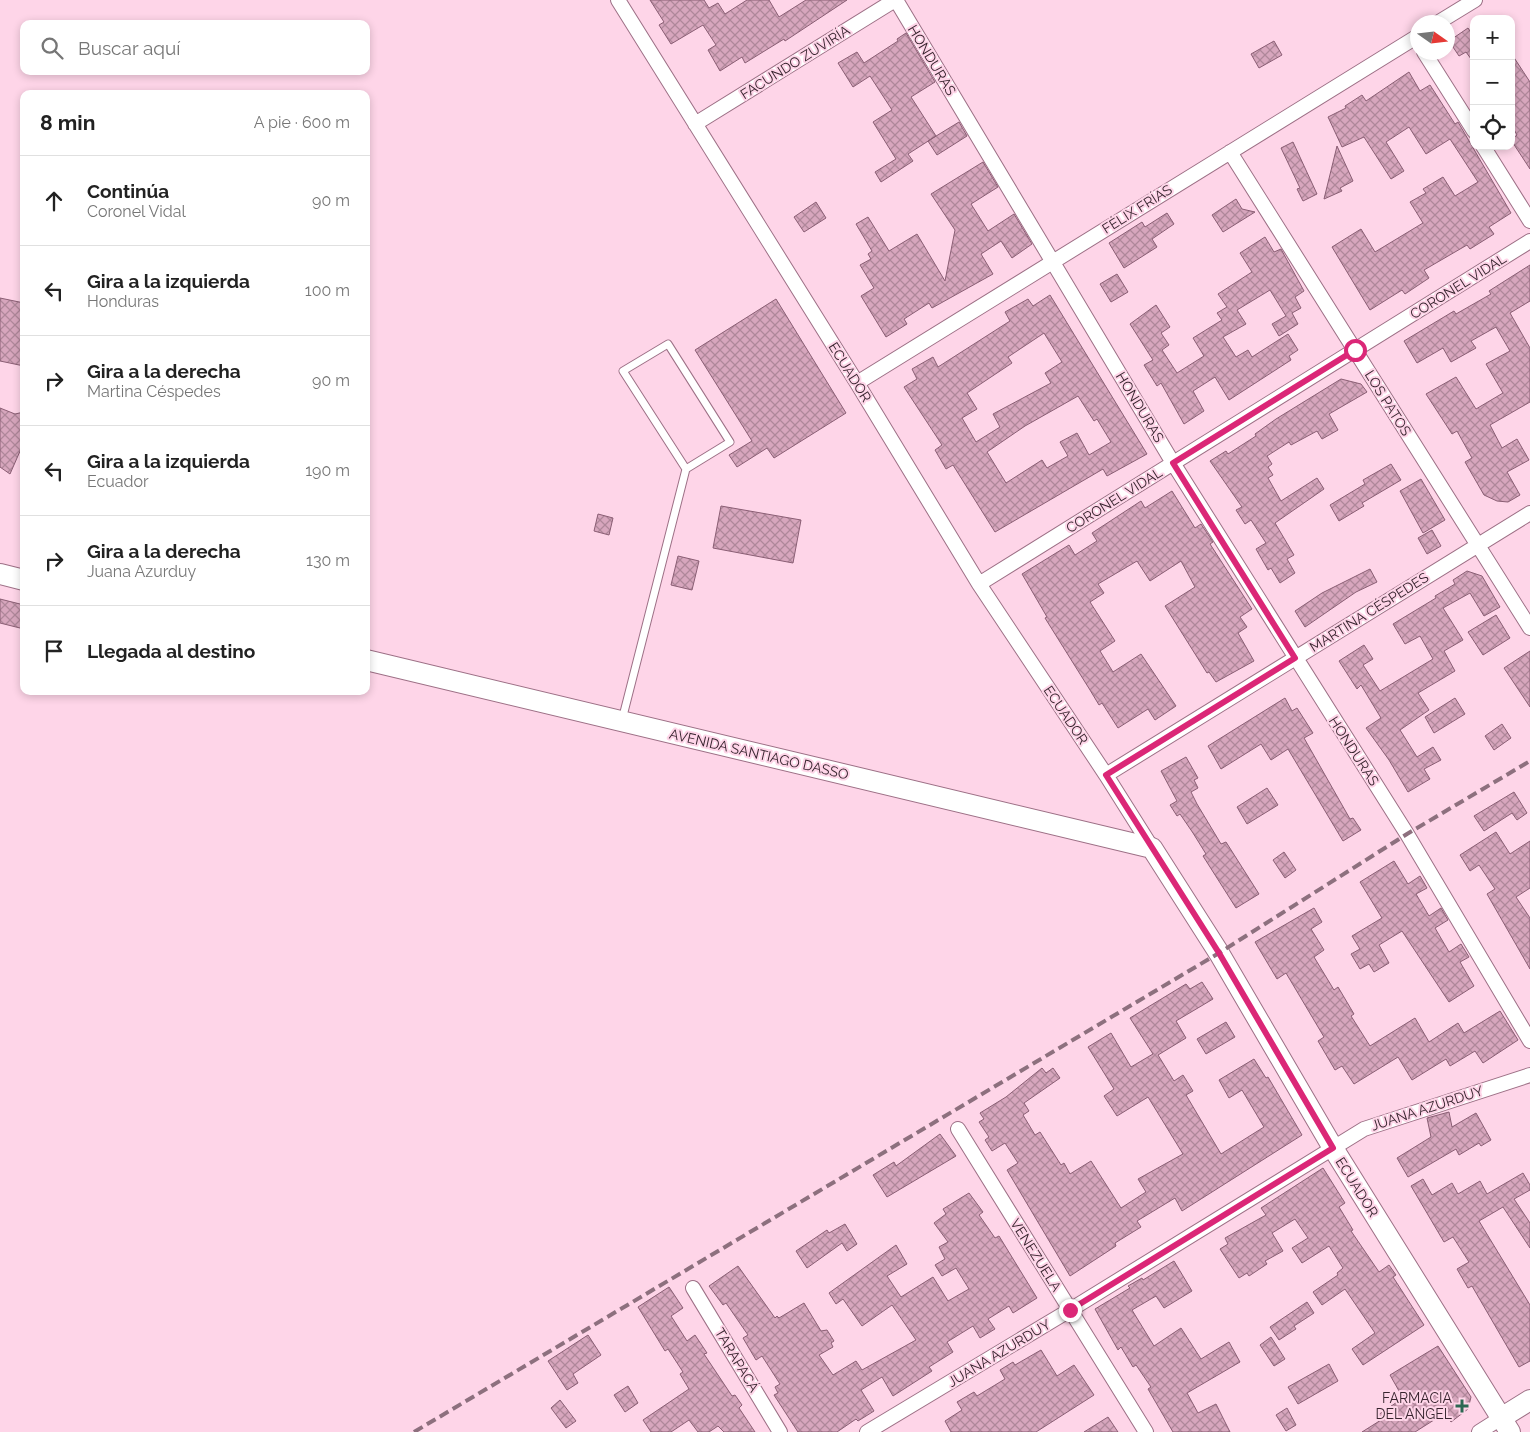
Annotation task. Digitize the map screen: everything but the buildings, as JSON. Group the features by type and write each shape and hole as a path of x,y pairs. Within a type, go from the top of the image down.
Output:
{"main road":[{"path":"0,574 20,579"},
{"name":"AVENIDA SANTIAGO DASSO","path":"370,661 1152,848"},
{"name":"ECUADOR","path":"1152,848 1219,953 1333,1148 1506,1425"},
{"path":"1506,1425 1530,1400"}],"street":[{"name":"ECUADOR","path":"618,0 858,383 979,584 1106,775 1152,848"},
{"name":"FACUNDO ZUVIRÍA","path":"695,124 896,0"},
{"name":"HONDURAS","path":"896,0 1173,463 1407,834 1530,1041"},
{"path":"1450,15 1475,0"},
{"name":"FÉLIX FRÍAS","path":"858,383 1410,42"},
{"path":"1429,60 1470,125"},
{"path":"1486,150 1530,221"},
{"name":"LOS PATOS","path":"1230,152 1530,628"},
{"name":"CORONEL VIDAL","path":"979,584 1530,241"},
{"name":"MARTINA CÉSPEDES","path":"1106,775 1530,513"},
{"name":"JUANA AZURDUY","path":"867,1432 1070,1310 1364,1129 1530,1075"},
{"name":"VENEZUELA","path":"958,1129 1146,1432"},
{"name":"TARAPACÁ","path":"694,1288 780,1432"},
{"path":"1479,1432 1506,1425"}],"lane":[{"path":"622,721 686,469 730,442 668,344 623,371 686,469"}],"railway":[{"path":"414,1432 1219,953 1407,834 1530,761"}],"place":[{"name":"FARMACIA DEL ANGEL","path":"1462,1406"}],"route":[{"path":"1070,1310 1333,1148 1219,953 1106,775 1295,658 1173,463 1355,350"}]}
